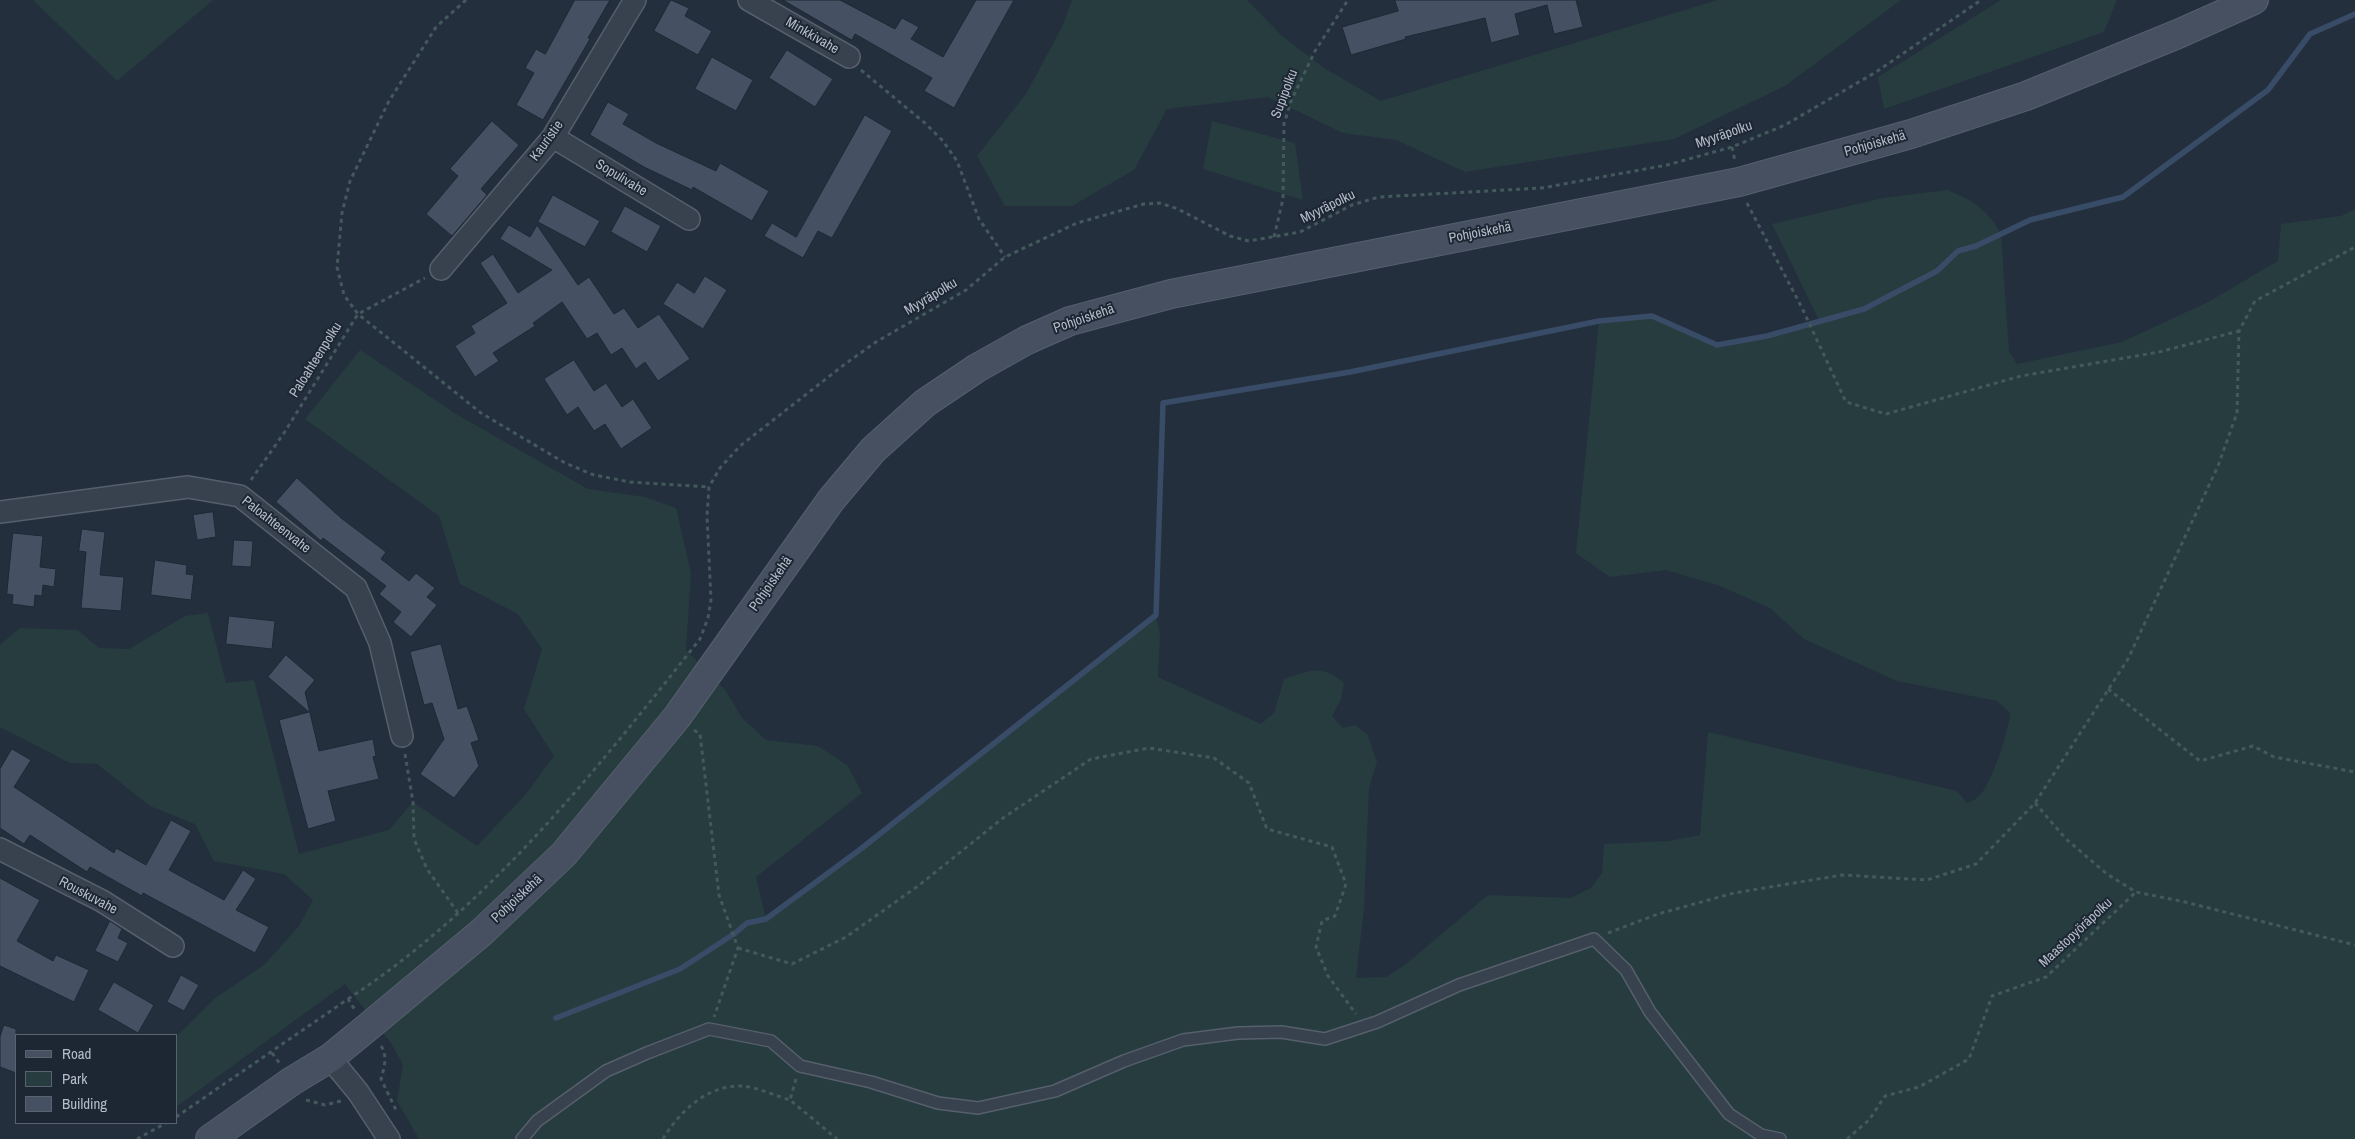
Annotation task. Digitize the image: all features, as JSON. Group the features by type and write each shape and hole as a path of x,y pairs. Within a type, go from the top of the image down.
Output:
{"main road":[{"name":"Pohjoiskehä","path":"210,1139 292,1081 330,1058 482,932 564,854 677,717 831,500 873,450 925,403 977,368 1027,340 1070,321 1171,294 1738,182 1911,134 2026,96 2168,38 2254,0"}],"street":[{"name":"Kauristie","path":"441,270 553,137 635,0"},
{"name":"Minkkivahe","path":"749,0 849,57"},
{"name":"Sopulivahe","path":"553,137 690,219"},
{"name":"Paloahteenvahe","path":"0,512 188,486 240,496 356,588 380,643 402,736"},
{"name":"Rouskuvahe","path":"0,850 102,901 173,946"},
{"path":"330,1058 358,1092 389,1139"}],"lane":[{"path":"522,1139 537,1121 606,1071 709,1029 771,1041 800,1066 871,1082 938,1103 978,1108 1055,1091 1124,1061 1183,1040 1238,1033 1281,1032 1325,1039 1366,1026 1459,985 1594,939 1626,970 1650,1012 1729,1114 1761,1135 1780,1139"}],"path":[{"path":"348,999 404,959 458,913 525,847 565,803 700,639 708,618 711,600 707,516 709,487 630,482 594,474 565,463 481,413 358,314 344,295 337,267 342,213 350,181 389,101 436,27 466,0"},
{"name":"Supipolku","path":"1274,237 1283,200 1284,124 1291,101 1315,50 1348,0"},
{"name":"Myyräpolku","path":"709,487 720,468 740,446 845,364 876,342 966,290 1005,257 1077,223 1144,204 1160,203 1178,209 1230,236 1249,241 1300,232 1352,205 1379,197 1542,188 1667,165 1732,148 1785,124 1876,72 1981,0"},
{"path":"849,57 867,78 926,124 943,141 957,161 979,219 1005,257"},
{"path":"1732,148 1738,182 1751,211 1802,308 1846,402 1886,414 2021,376 2159,352 2239,331"},
{"path":"1594,939 1658,914 1734,892 1842,875 1926,880 1976,864 2034,802 2128,659 2218,466 2237,413 2239,331 2255,301 2355,247"},
{"name":"Paloahteenpolku","path":"240,496 284,433 358,314 441,270"},
{"path":"2108,688 2200,760 2253,746 2274,756 2355,772"},
{"path":"654,696 677,717 700,734 719,895 738,948 709,1029"},
{"path":"402,736 413,802 414,839 428,869 458,913"},
{"path":"738,948 792,964 846,937 918,886 1003,818 1091,759 1149,748 1214,758 1249,783 1267,829 1332,847 1346,884 1335,916 1322,921 1316,947 1328,976 1366,1026"},
{"path":"2034,802 2066,839 2107,874 2136,892 2185,902 2355,945"},
{"name":"Maastopyöräpolku","path":"1847,1139 1869,1120 1885,1096 1919,1087 1968,1059 1992,996 2046,977 2136,892"},
{"path":"790,1100 800,1066"},
{"path":"663,1139 690,1104 712,1092 741,1086 790,1100 837,1139"},
{"path":"137,1139 164,1124"}],"green space":[{"path":"33,0 213,0 117,81"},
{"path":"1072,0 1247,0 1282,36 1324,68 1381,101 1718,0 1901,0 1785,86 1674,139 1465,172 1396,140 1343,133 1268,97 1167,109 1134,170 1072,206 1005,206 977,156 1026,94 1062,27"},
{"path":"2001,0 2117,0 2104,32 1884,109 1878,77"},
{"path":"1212,121 1295,143 1303,200 1203,169"},
{"path":"1947,190 1972,202 1991,219 2001,235 2009,351 2017,364 2122,342 2208,302 2278,261 2281,224 2341,216 2355,209 2355,1139 419,1139 397,1101 403,1065 391,1043 345,984 178,1106 178,1035 214,999 264,965 299,926 313,900 284,874 214,861 195,824 150,806 97,764 70,763 0,727 0,645 20,628 78,630 99,648 129,649 185,616 208,613 226,683 254,680 299,854 389,830 413,802 477,846 525,795 554,756 524,709 542,649 518,614 460,584 439,516 305,419 360,350 456,414 588,489 645,497 676,508 691,573 686,650 726,691 742,718 766,740 818,746 848,766 862,793 756,877 766,919 862,848 1156,615 1160,635 1158,677 1261,724 1274,713 1284,679 1315,670 1329,673 1344,683 1341,699 1332,716 1343,728 1355,725 1367,734 1377,762 1369,788 1364,908 1356,978 1386,977 1405,965 1488,895 1571,898 1591,888 1602,873 1604,844 1669,841 1700,835 1708,732 1957,791 1967,803 1977,798 1983,791 1994,771 2009,721 2010,713 1997,701 1897,681 1804,639 1770,608 1720,586 1666,570 1610,577 1576,553 1599,321 1652,316 1717,345 1767,336 1820,322 1772,224 1883,198"}],"building":[{"path":"575,0 610,0 588,38 590,39 543,120 516,105 534,73 525,68 536,49 545,54"},
{"path":"671,0 689,8 685,16 712,31 698,55 654,31"},
{"path":"783,0 840,0 895,29 902,18 919,27 911,39 943,57 976,0 1014,0 954,108 924,91 932,78 855,34 852,40"},
{"path":"1395,0 1576,0 1583,27 1554,34 1547,5 1515,14 1520,35 1491,43 1485,18 1405,37 1406,39 1351,55 1342,27 1398,11"},
{"path":"787,50 833,79 815,107 769,78"},
{"path":"712,57 753,80 736,111 695,89"},
{"path":"608,102 629,114 623,124 656,143 716,171 720,163 769,191 752,221 693,187 692,190 644,167 590,135"},
{"path":"865,115 892,131 832,238 818,231 803,258 764,236 772,223 796,237"},
{"path":"492,121 519,145 481,189 487,195 452,236 426,214 458,176 450,169"},
{"path":"553,195 600,221 585,247 538,222"},
{"path":"625,206 661,226 647,252 611,232"},
{"path":"509,225 530,237 537,225 578,285 589,277 614,314 624,308 638,328 659,314 690,359 658,381 645,362 636,369 622,348 611,355 597,333 587,339 562,302 533,323 535,326 493,353 499,361 475,377 455,346 475,333 471,326 507,303 480,263 493,254 518,293 552,270 500,239"},
{"path":"705,276 727,290 703,329 663,304 677,282 694,293"},
{"path":"574,360 594,391 606,383 622,407 633,399 652,428 621,449 605,424 594,431 578,407 567,415 544,379"},
{"path":"297,478 341,518 386,552 381,559 409,581 416,573 435,588 427,597 437,605 411,637 393,622 401,612 379,594 386,586 323,538 321,541 276,502"},
{"path":"213,512 216,537 197,540 193,515"},
{"path":"82,529 105,532 100,575 124,577 121,611 81,608 86,552 79,551"},
{"path":"13,533 43,536 40,567 56,569 54,587 43,585 42,596 35,595 34,607 12,604 13,595 7,594"},
{"path":"234,540 253,541 251,567 232,566"},
{"path":"155,560 187,565 186,574 194,575 191,600 151,595"},
{"path":"229,616 275,621 272,649 226,644"},
{"path":"441,644 458,709 467,706 479,740 471,743 479,766 454,798 420,774 444,739 432,703 424,705 410,652"},
{"path":"286,655 315,680 305,692 319,751 373,739 376,756 373,757 379,779 328,791 336,821 308,829 279,720 309,712 268,677"},
{"path":"12,749 31,760 14,787 114,853 116,848 146,865 171,820 191,831 169,870 224,900 243,870 256,879 236,910 269,927 255,953 143,893 142,896 90,867 87,872 30,835 24,844 0,828 0,769"},
{"path":"0,878 40,900 17,941 53,961 56,955 89,970 74,1002 0,966"},
{"path":"110,921 122,929 118,938 128,943 118,962 95,951"},
{"path":"181,975 199,985 184,1011 167,1002"},
{"path":"114,982 154,1005 138,1033 98,1010"},
{"path":"4,1025 16,1029 15,1073 0,1067 0,1037"}],"waterway":[{"path":"556,1018 680,969 734,934 747,923 766,919 862,848 1156,615 1163,403 1350,372 1599,321 1652,316 1717,345 1767,336 1864,309 1937,271 1958,251 1976,246 2030,220 2123,197 2268,90 2310,34 2355,14"}]}
